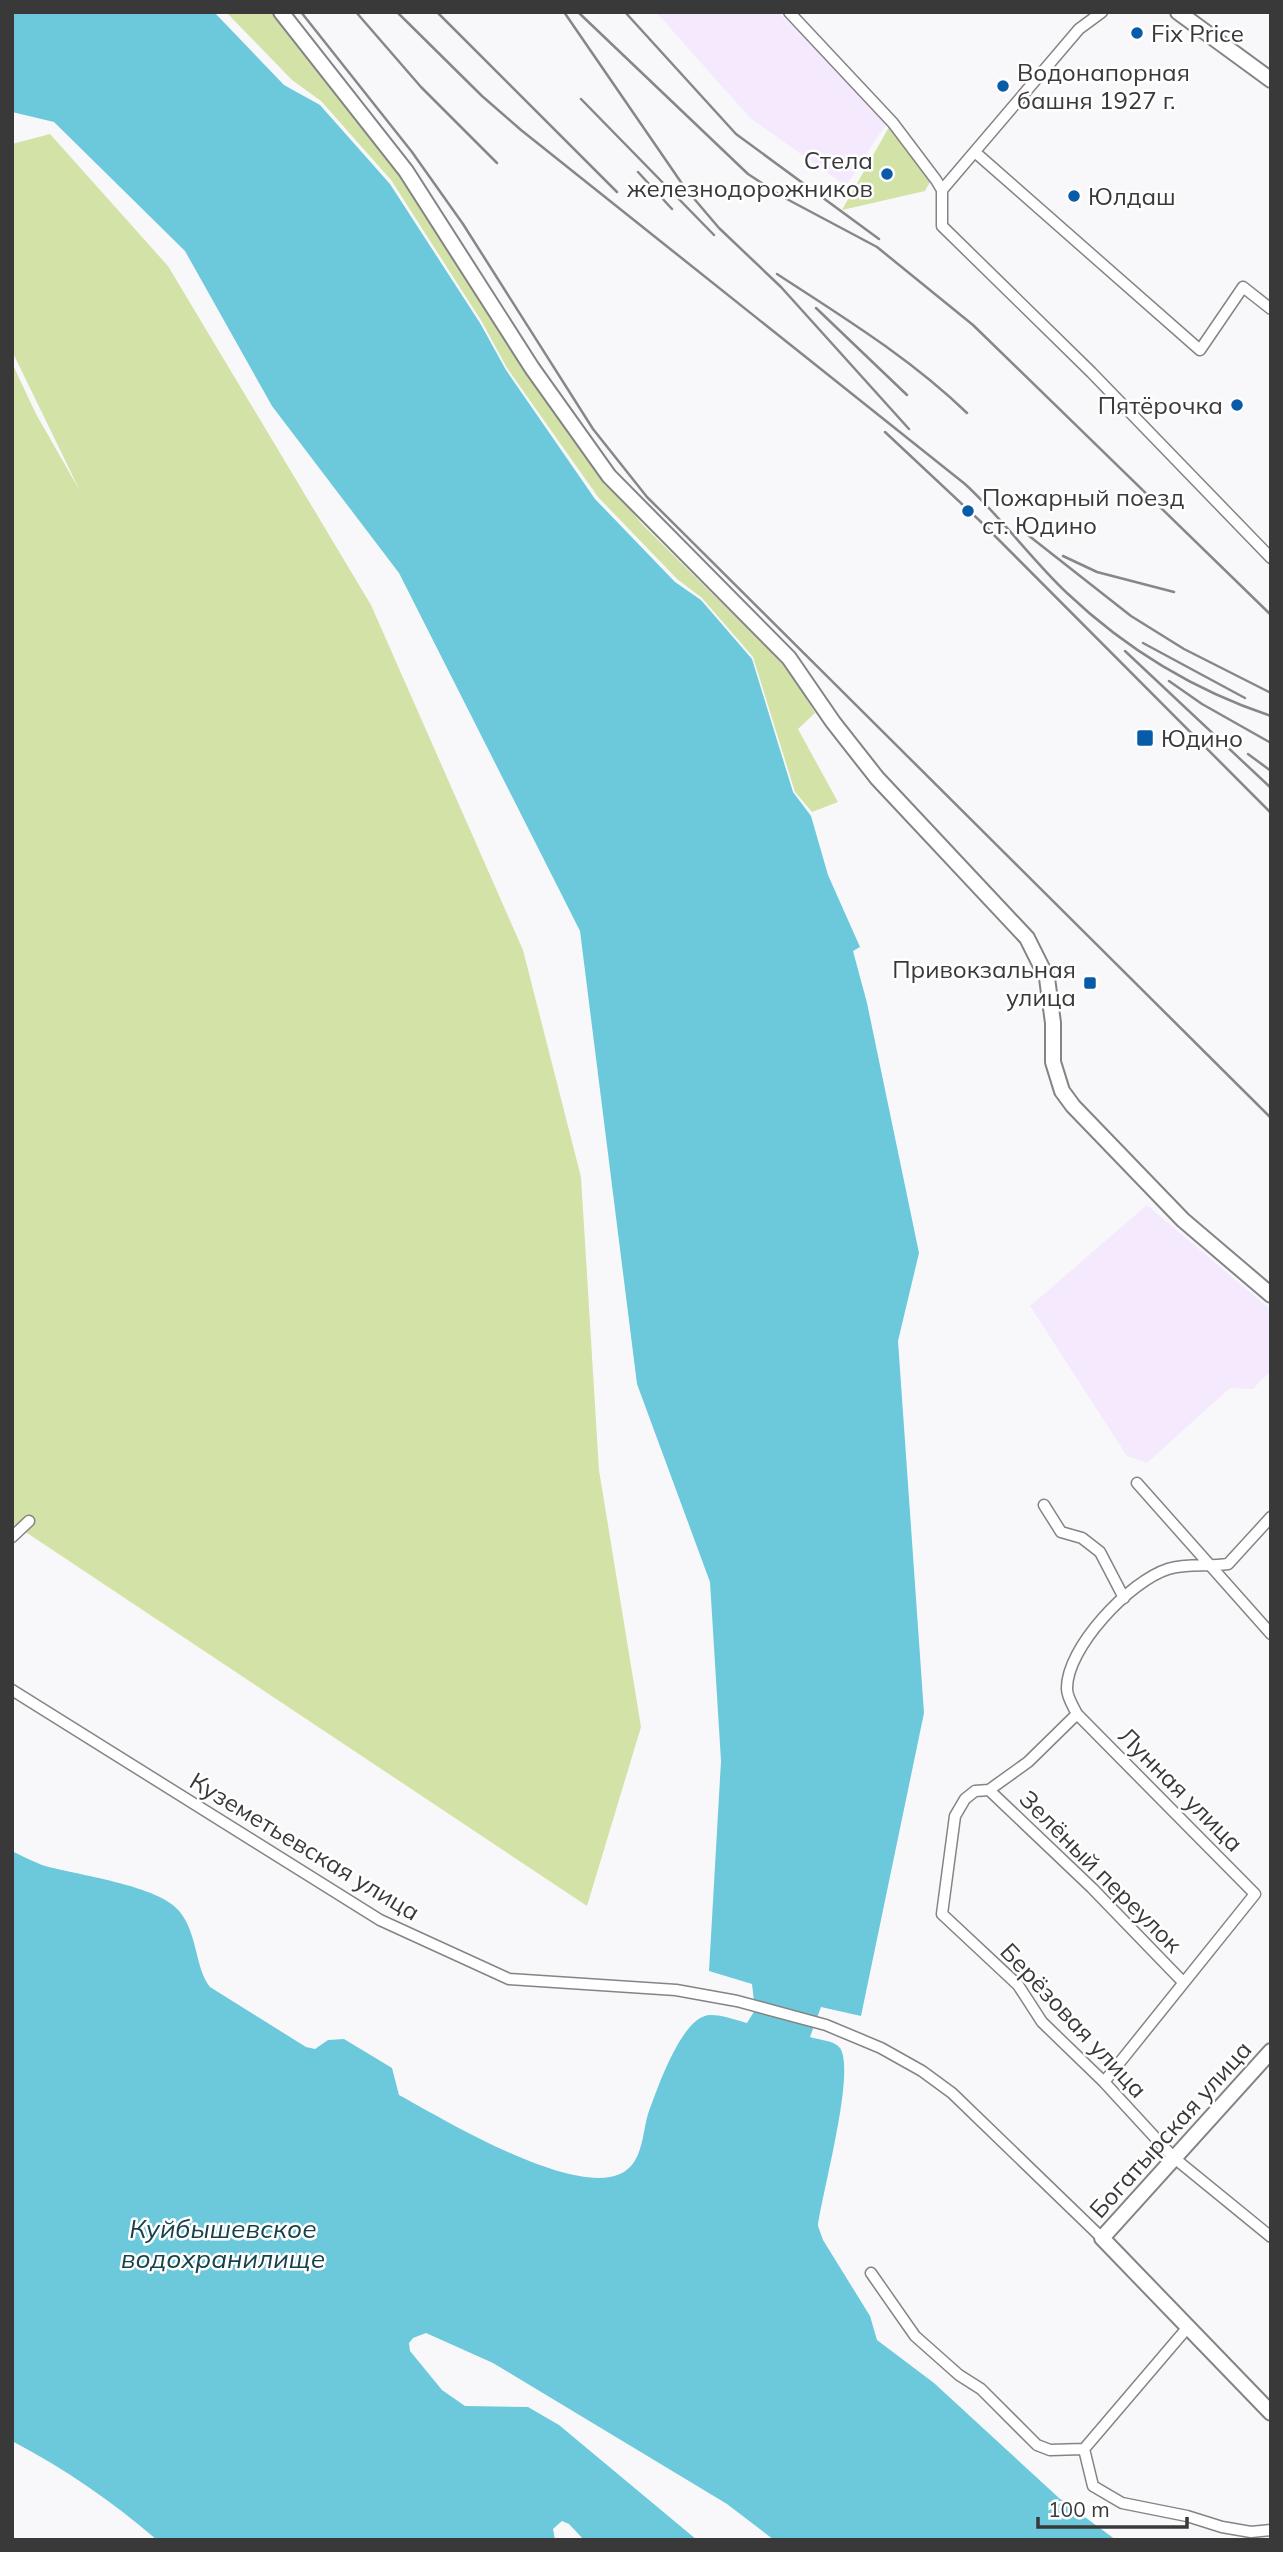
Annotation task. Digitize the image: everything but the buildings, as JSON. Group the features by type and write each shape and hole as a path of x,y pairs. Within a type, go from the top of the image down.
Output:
{"main road":[{"path":"281,12 406,171 533,368 608,476 789,658 806,678 832,722 877,778 1027,938 1047,978 1053,1015 1056,1075 1073,1106 1183,1220 1271,1296"},
{"path":"1178,12 1271,80"},
{"name":"Богатырская улица","path":"1102,2238 1271,2051"},
{"path":"1102,2238 1271,2413"}],"street":[{"path":"789,12 896,126 942,190 942,226 1091,372 1271,558"},
{"path":"942,190 1079,29 1102,12"},
{"path":"976,153 1200,350 1243,287 1271,309"},
{"path":"1137,1483 1271,1634"},
{"path":"1044,1505 1061,1532 1082,1538 1100,1552 1124,1598"},
{"path":"989,1790 1028,1762 1077,1714 1066,1692 1068,1678 1087,1637 1124,1598 1166,1570 1184,1566 1228,1564 1271,1517"},
{"path":"12,1537 29,1521"},
{"name":"Куземетьевская улица","path":"12,1690 380,1920 509,1979 676,1990 737,2001 827,2025 881,2048 922,2071 952,2093 1102,2238"},
{"name":"Лунная улица","path":"1077,1714 1255,1894 1182,1982"},
{"name":"Берёзовая улица","path":"989,1790 975,1791 965,1799 955,1816 942,1914 1018,1985 1042,2022 1104,2082 1173,2157 1271,2237"},
{"name":"Зелёный переулок","path":"989,1790 1092,1888 1182,1982"},
{"path":"1104,2082 1182,1982"},
{"path":"871,2273 915,2336 959,2375 981,2389 1037,2445 1050,2450 1084,2449 1188,2327"},
{"path":"1084,2449 1093,2486 1122,2503 1187,2516 1222,2527 1251,2532 1271,2530"}],"shaded area":[{"path":"656,12 778,12 888,121 846,186 750,118"},
{"path":"1147,1205 1271,1310 1271,1371 1253,1389 1230,1388 1147,1463 1127,1456 1030,1306"}],"green space":[{"path":"226,12 271,12 400,174 570,437 642,524 790,671 815,713 798,729 838,802 812,812 795,792 753,657 702,598 677,579 598,497 507,368 482,322 391,180 321,101 292,80"},
{"path":"889,127 930,182 925,191 842,210"},
{"path":"50,134 168,266 371,605 523,950 581,1177 599,1470 641,1727 587,1906 12,1523 12,363 36,414 80,491 12,351 12,144"}],"water":[{"name":"Куйбышевское водохранилище","path":"12,12 214,12 284,85 320,105 390,184 480,323 506,370 595,499 675,582 701,600 752,659 793,792 811,816 828,875 860,947 853,951 867,1003 919,1253 898,1341 924,1713 861,2016 821,2007 810,2037 837,2045 844,2061 841,2106 818,2226 823,2240 870,2316 877,2340 934,2383 1059,2498 1116,2540 774,2540 727,2504 493,2363 426,2333 413,2338 409,2343 410,2351 442,2390 465,2406 528,2407 559,2425 697,2540 584,2540 569,2524 562,2521 553,2529 555,2540 157,2540 88,2486 12,2441 12,1851 42,1865 116,1882 170,1903 186,1921 210,1987 306,2047 315,2049 328,2040 344,2039 392,2068 399,2095 508,2152 571,2174 598,2178 620,2174 628,2169 637,2156 648,2114 664,2072 690,2027 700,2018 711,2015 747,2023 755,2010 752,1984 709,1971 721,1761 710,1582 637,1384 580,931 399,573 272,406 185,251 54,122 12,112"}],"railway":[{"path":"301,12 412,152 463,224 593,429 647,497 1271,1118"},
{"path":"356,12 421,87 497,163"},
{"path":"397,12 482,96 521,130 965,484 1054,580 1113,633 1188,681 1271,716"},
{"path":"437,12 617,192"},
{"path":"564,12 685,188 719,228 781,287 909,429"},
{"path":"578,12 748,174 783,197 877,247 973,325 1271,615"},
{"path":"625,12 736,134 879,239"},
{"path":"581,99 714,235"},
{"path":"638,172 672,209"},
{"path":"777,274 899,356 967,413"},
{"path":"816,308 907,395"},
{"path":"885,432 979,520 1271,813"},
{"path":"1019,528 1131,616 1184,649 1271,693"},
{"path":"1063,556 1097,572 1174,592"},
{"path":"1143,643 1245,698"},
{"path":"1125,651 1271,788"},
{"path":"1169,681 1202,704 1271,743"},
{"path":"1248,754 1271,771"}],"place":[{"name":"Fix Price","path":"1137,33"},
{"name":"Водонапорная башня 1927 г.","path":"1003,86"},
{"name":"Стела железнодорожников","path":"887,174"},
{"name":"Юлдаш","path":"1074,196"},
{"name":"Пятёрочка","path":"1237,405"},
{"name":"Пожарный поезд ст. Юдино","path":"968,511"},
{"name":"Юдино","path":"1145,738"},
{"name":"Привокзальная улица","path":"1090,983"}]}
